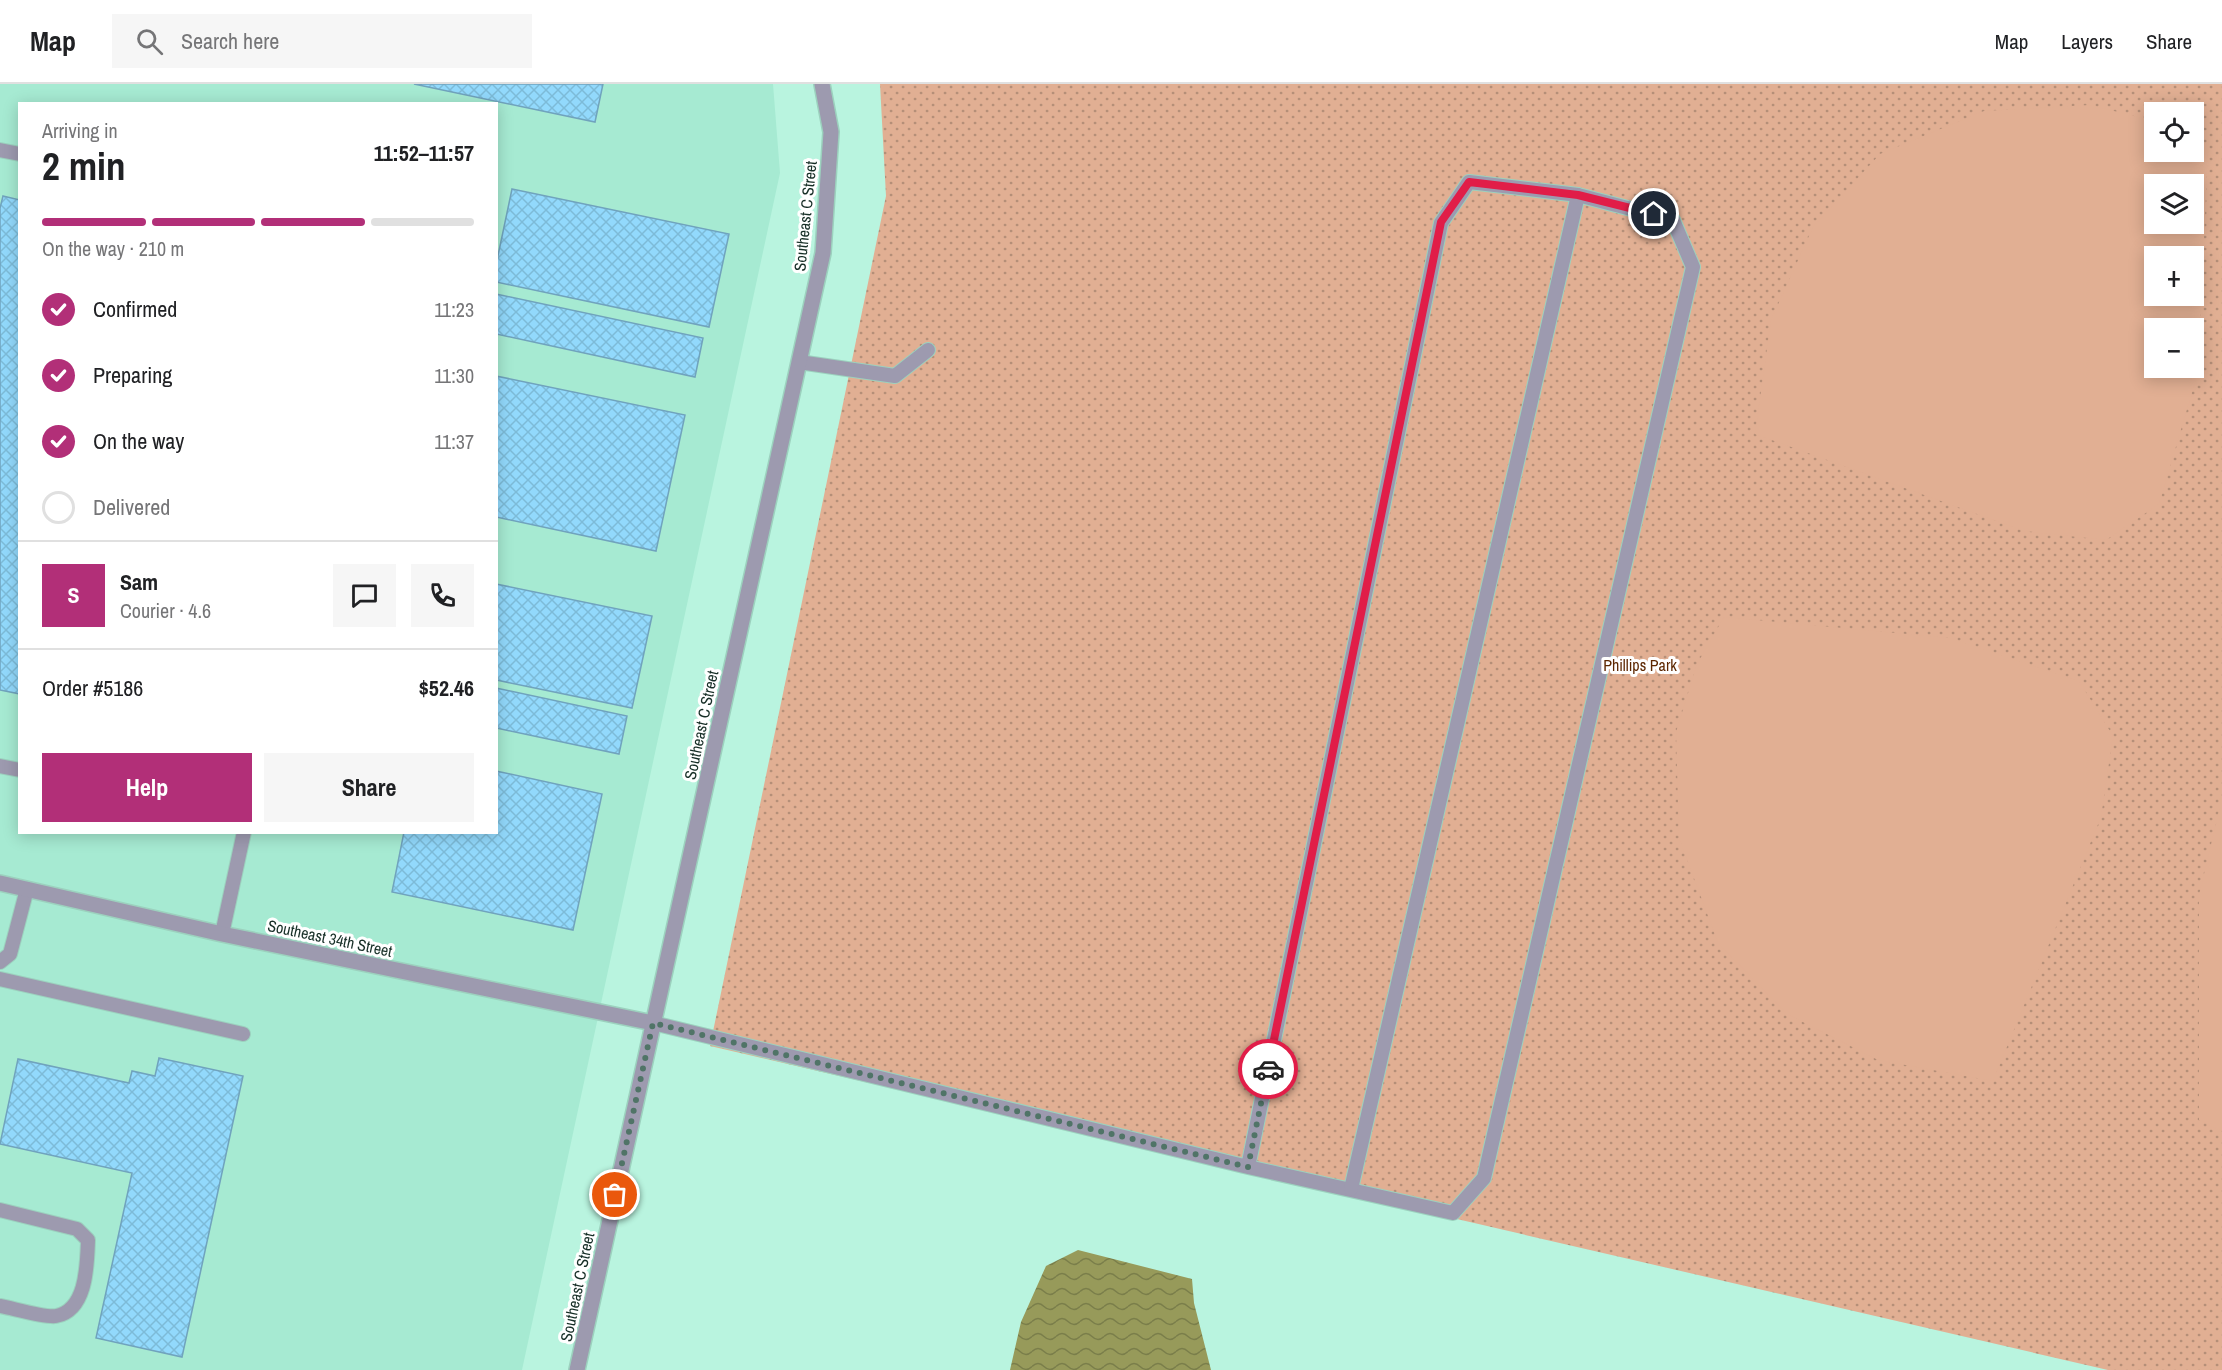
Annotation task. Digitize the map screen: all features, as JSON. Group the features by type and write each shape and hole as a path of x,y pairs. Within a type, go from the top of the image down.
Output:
{"street":[{"name":"Southeast C Street","path":"577,1370 823,253 831,132 822,84"},
{"name":"Southeast 34th Street","path":"0,883 222,934 653,1023"}],"lane":[{"path":"0,150 18,154"},
{"path":"653,1023 1248,1167 1453,1213 1484,1178 1691,279 1693,267 1673,220 1578,195 1469,182 1441,222 1248,1167"},
{"path":"1351,1189 1578,195"},
{"path":"799,362 895,376 928,350"},
{"path":"0,766 18,770"},
{"path":"222,934 244,834"},
{"path":"0,962 10,954 27,889"},
{"path":"0,979 243,1034"},
{"path":"0,1210 77,1229 88,1240 80,1298 68,1312 54,1317 0,1306"}],"shaded area":[{"path":"0,84 773,84 780,173 522,1370 0,1370"}],"green space":[{"name":"Phillips Park","path":"880,84 2222,84 2222,1370 2108,1370 710,1046 886,196"},
{"path":"2090,105 2144,118 2144,162 2204,162 2204,146 2208,148 2204,246 2144,246 2144,306 2201,306 2200,318 2144,318 2144,378 2196,378 2159,504 2106,540 2024,531 1755,434 1771,320 1813,227 1880,154 1984,111"},
{"path":"1724,617 1950,638 2079,681 2113,736 2101,817 1993,1081 1878,1060 1787,1014 1718,943 1679,838 1676,732 1697,664"},
{"path":"2222,798 2222,1131 2199,1120 2199,895"}],"water":[{"path":"1078,1250 1192,1279 1194,1303 1211,1370 1010,1370 1021,1322 1046,1266"}],"building":[{"path":"414,84 603,84 595,122"},
{"path":"512,189 729,234 709,327 498,282 498,256"},
{"path":"3,196 18,200 18,694 0,690 0,208"},
{"path":"498,294 703,338 695,377 498,334"},
{"path":"498,376 685,415 656,551 498,517"},
{"path":"498,584 652,616 632,708 498,680"},
{"path":"498,688 627,716 619,754 498,728"},
{"path":"498,771 602,794 573,930 392,892 404,834 498,834"},
{"path":"159,1058 243,1076 182,1357 96,1338 132,1173 0,1144 18,1059 129,1083 132,1071 155,1076"}],"way so far":[{"path":"615,1195 653,1023 1248,1167 1268,1069"}],"route":[{"path":"1268,1069 1441,222 1469,182 1578,195 1654,214"}]}
